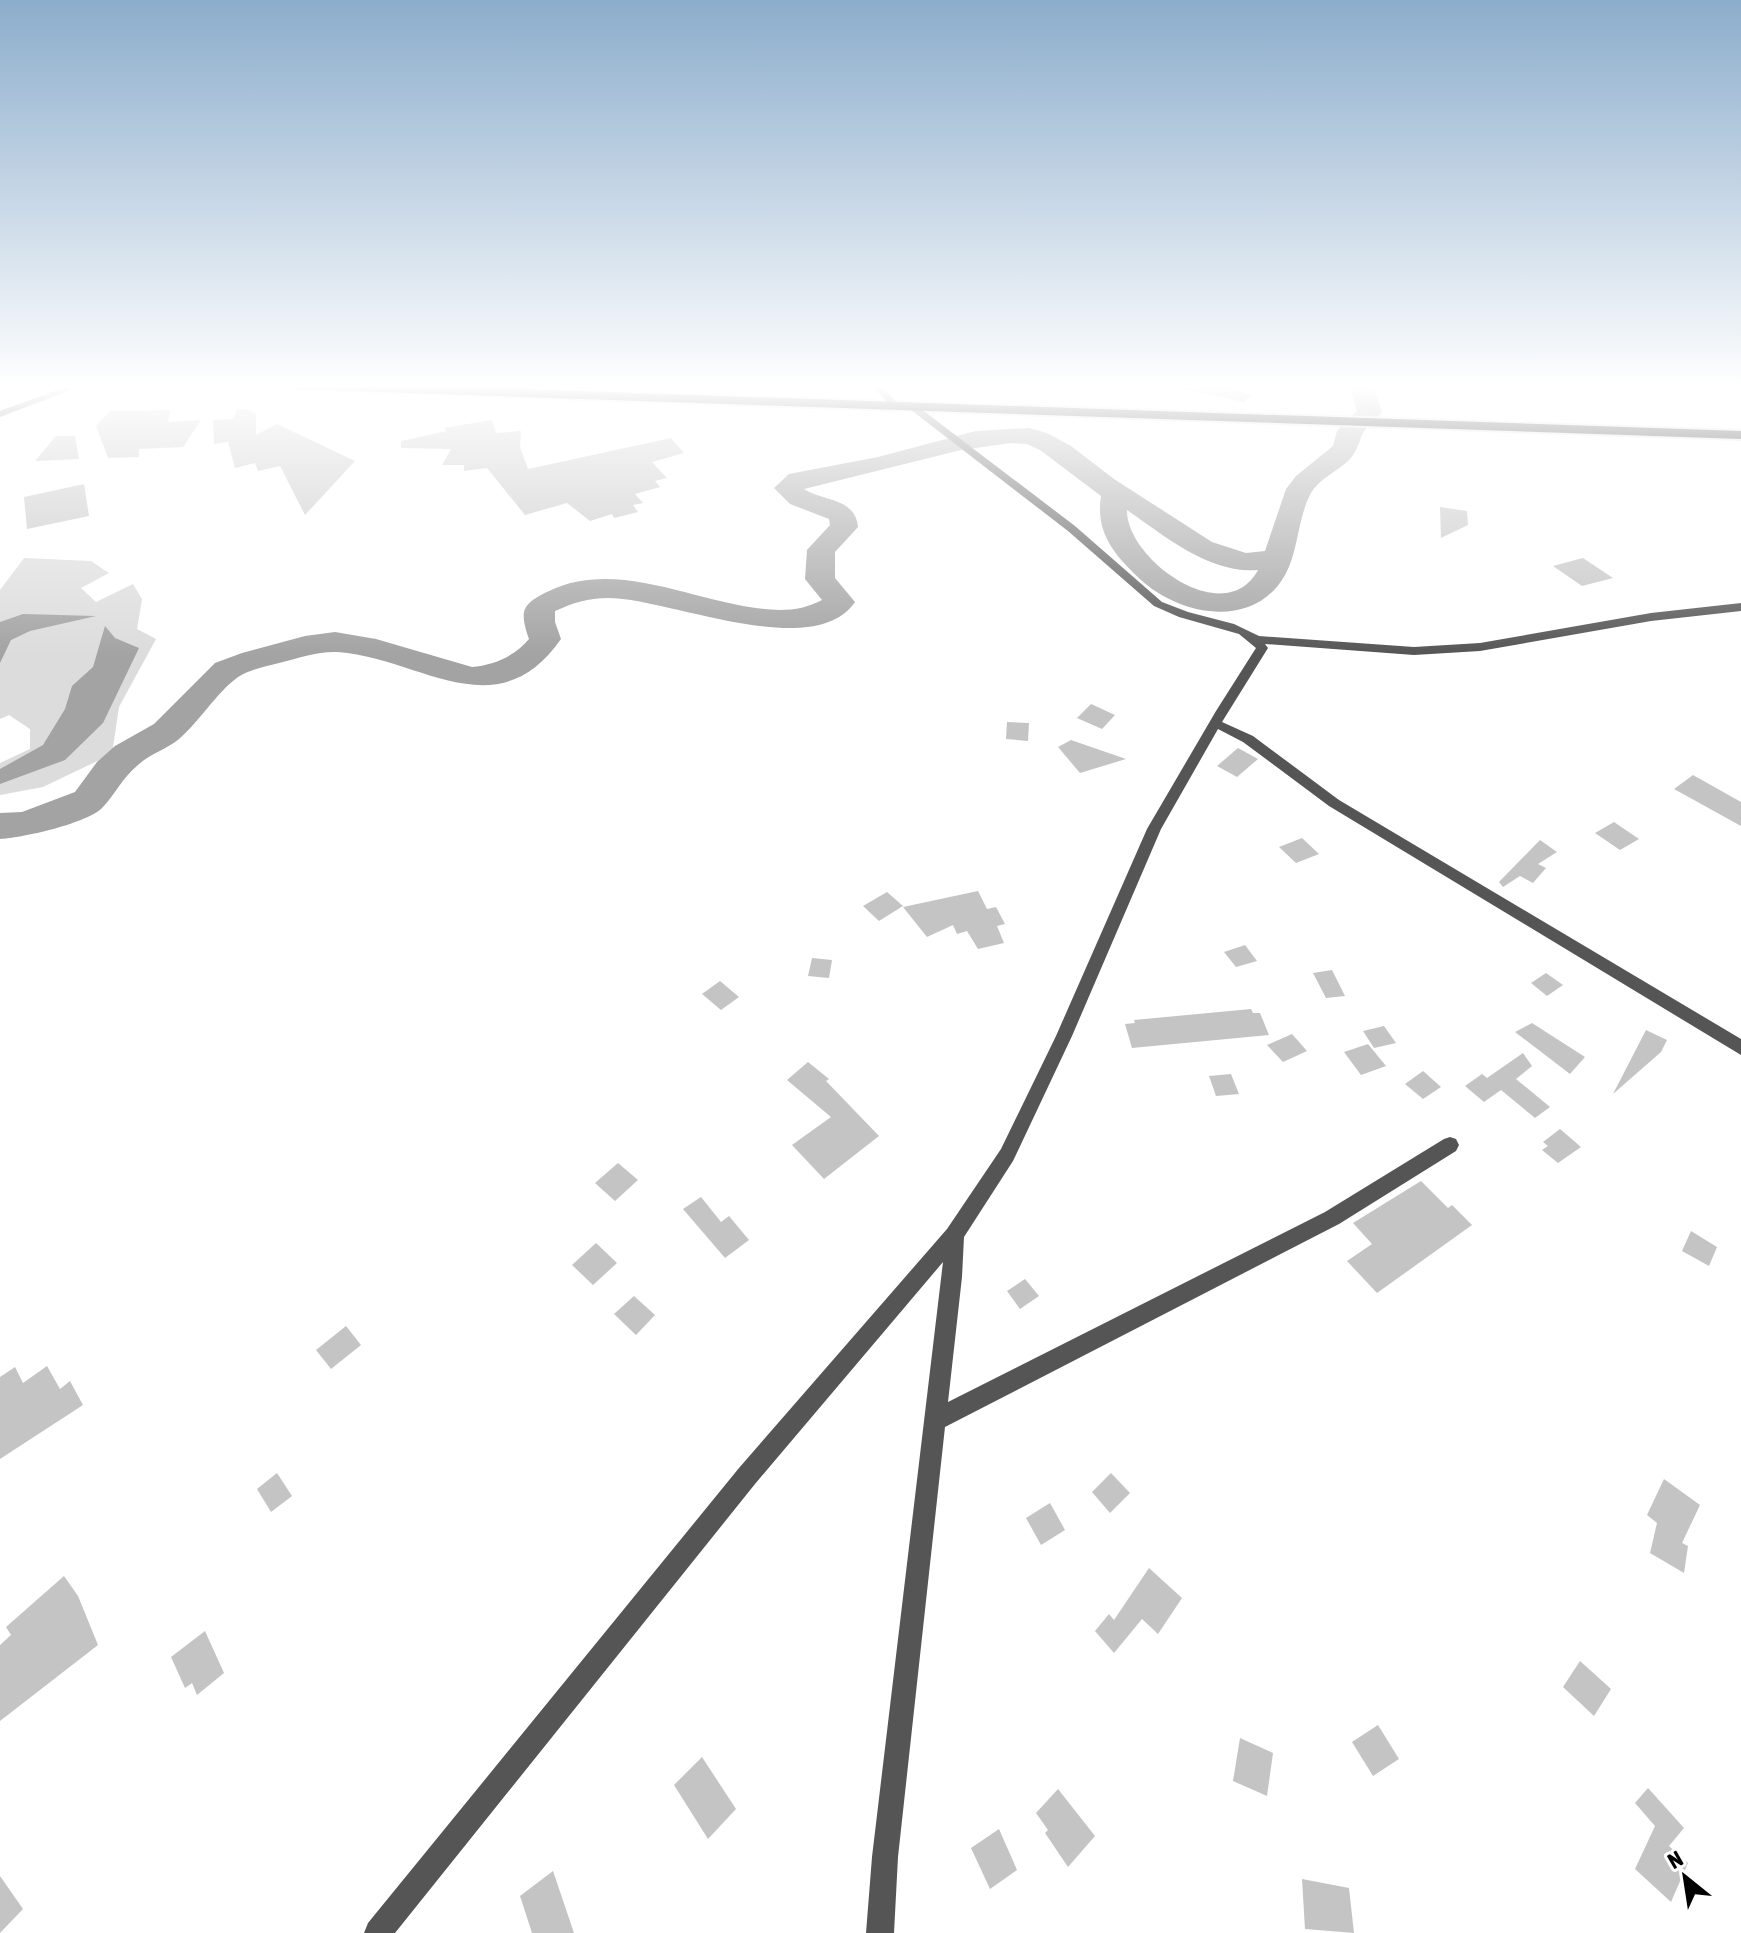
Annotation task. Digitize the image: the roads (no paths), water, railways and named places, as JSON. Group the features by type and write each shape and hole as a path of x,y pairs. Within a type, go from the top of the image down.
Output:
{"street":[{"path":"378,1933 727,1500 954,1235 1007,1155 1064,1036 1154,829 1222,711 1257,660 1262,648 1258,640 1245,631 1180,614 1154,602 1095,547 1002,475"},
{"path":"1258,640 1414,651 1480,647 1651,617 1741,607"},
{"path":"1222,726 1248,739 1334,803 1741,1048"},
{"path":"934,1421 1332,1218 1450,1145"},
{"path":"880,1933 885,1857 952,1277 954,1235"}],"waterway":[{"path":"0,826 26,825 88,801 110,770 128,754 166,732 227,670 305,646 335,642 365,646 471,677 493,675 519,664 536,651 545,639 539,622 540,607 572,592 610,589 652,594 779,620 814,617 840,602 820,579 821,550 844,527 843,516 837,511 800,499 788,488 798,480 824,475"},
{"path":"1093,475 1115,495 1114,526 1139,561 1180,594 1216,603 1239,600 1251,594 1269,576 1294,500 1313,475"},
{"path":"1107,485 1202,548 1244,562 1276,559"}]}
